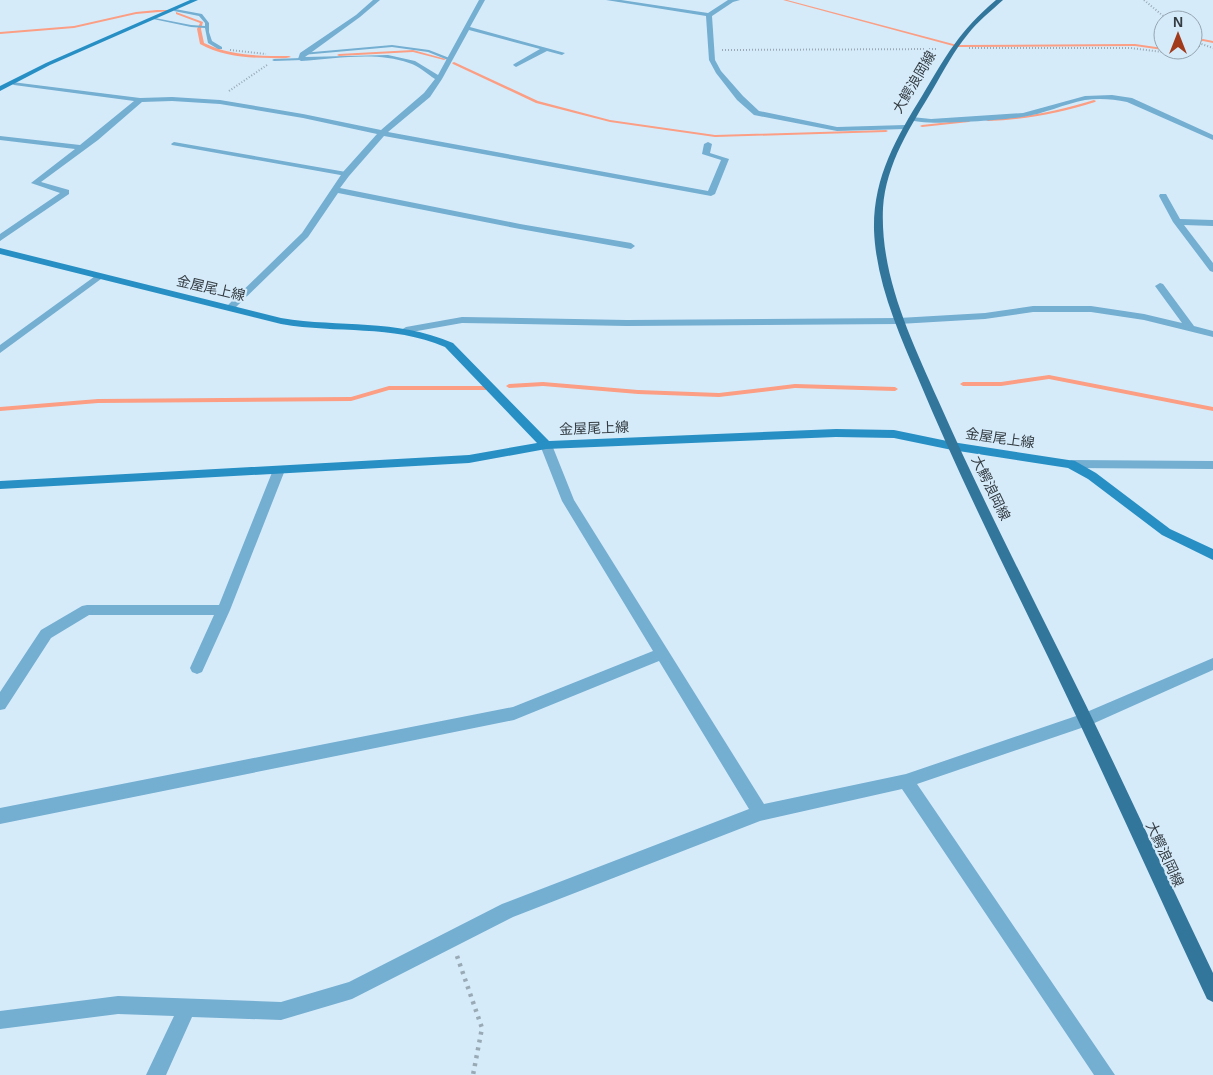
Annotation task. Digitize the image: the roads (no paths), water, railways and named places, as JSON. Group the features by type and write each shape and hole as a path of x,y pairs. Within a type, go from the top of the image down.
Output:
{"main road":[{"path":"0,90 48,64 195,0"},
{"name":"大鰐浪岡線","path":"1000,0 965,32 952,50 912,119 905,127 884,177 879,207 882,260 899,321 952,446 1085,720 1213,993"},
{"path":"0,81 14,83"},
{"name":"金屋尾上線","path":"0,251 98,277 231,307 281,322 313,326 406,330 430,336 449,345 546,445 836,433 894,434 952,446 1070,464 1092,476 1166,532 1213,555"},
{"path":"0,485 469,459 546,445"}],"street":[{"path":"302,57 377,0"},
{"path":"231,307 306,235 346,174 382,133 427,95 439,79 482,0"},
{"path":"609,0 709,14 732,0 737,0"},
{"path":"709,14 712,60 718,72 740,98 757,113 837,128 905,127"},
{"path":"467,28 562,54"},
{"path":"516,65 546,49"},
{"path":"302,57 402,59 414,63 439,79"},
{"path":"14,83 140,100 172,99 214,102 303,116 382,133 711,194 725,159 706,154 708,144"},
{"path":"912,119 931,121 1023,115 1085,98 1112,97 1129,100 1213,138"},
{"path":"0,238 62,197 66,192 35,183 82,148 140,100"},
{"path":"0,138 82,148"},
{"path":"336,190 540,232 631,246"},
{"path":"1163,196 1177,222 1213,269"},
{"path":"1177,222 1213,223"},
{"path":"0,350 98,277"},
{"path":"1160,286 1192,330"},
{"path":"406,330 462,320 627,323 899,321 985,316 1033,309 1091,309 1144,317 1213,334"},
{"path":"546,445 568,501 760,813"},
{"path":"1070,464 1213,465"},
{"path":"197,668 223,610 279,470"},
{"path":"0,704 46,634 87,610 223,610"},
{"path":"0,816 514,713 661,654"},
{"path":"0,1020 118,1005 281,1011 352,990 508,910 760,813 906,781 1085,720 1213,664"},
{"path":"906,781 1105,1075"},
{"path":"156,1075 187,1008"}],"lane":[{"path":"174,10 200,15 207,23 210,42 220,48"},
{"path":"155,18 207,27"},
{"path":"274,60 392,46 429,51 450,59"},
{"path":"174,144 346,174"}],"waterway":[{"path":"784,0 957,46 1135,45 1153,48"},
{"path":"0,33 74,27 136,13 168,11"},
{"path":"177,13 202,23 199,29 202,44 212,49 244,56 289,57"},
{"path":"1203,40 1213,42"},
{"path":"339,55 413,51 444,59"},
{"path":"454,63 537,102 610,121 715,136 886,131"},
{"path":"988,120 1042,115 1094,101"},
{"path":"922,126 968,121"},
{"path":"963,384 1001,384 1049,377 1213,409"},
{"path":"509,386 543,384 638,392 719,395 795,386 895,389"},
{"path":"0,409 98,401 351,399 389,388 486,388"}]}
